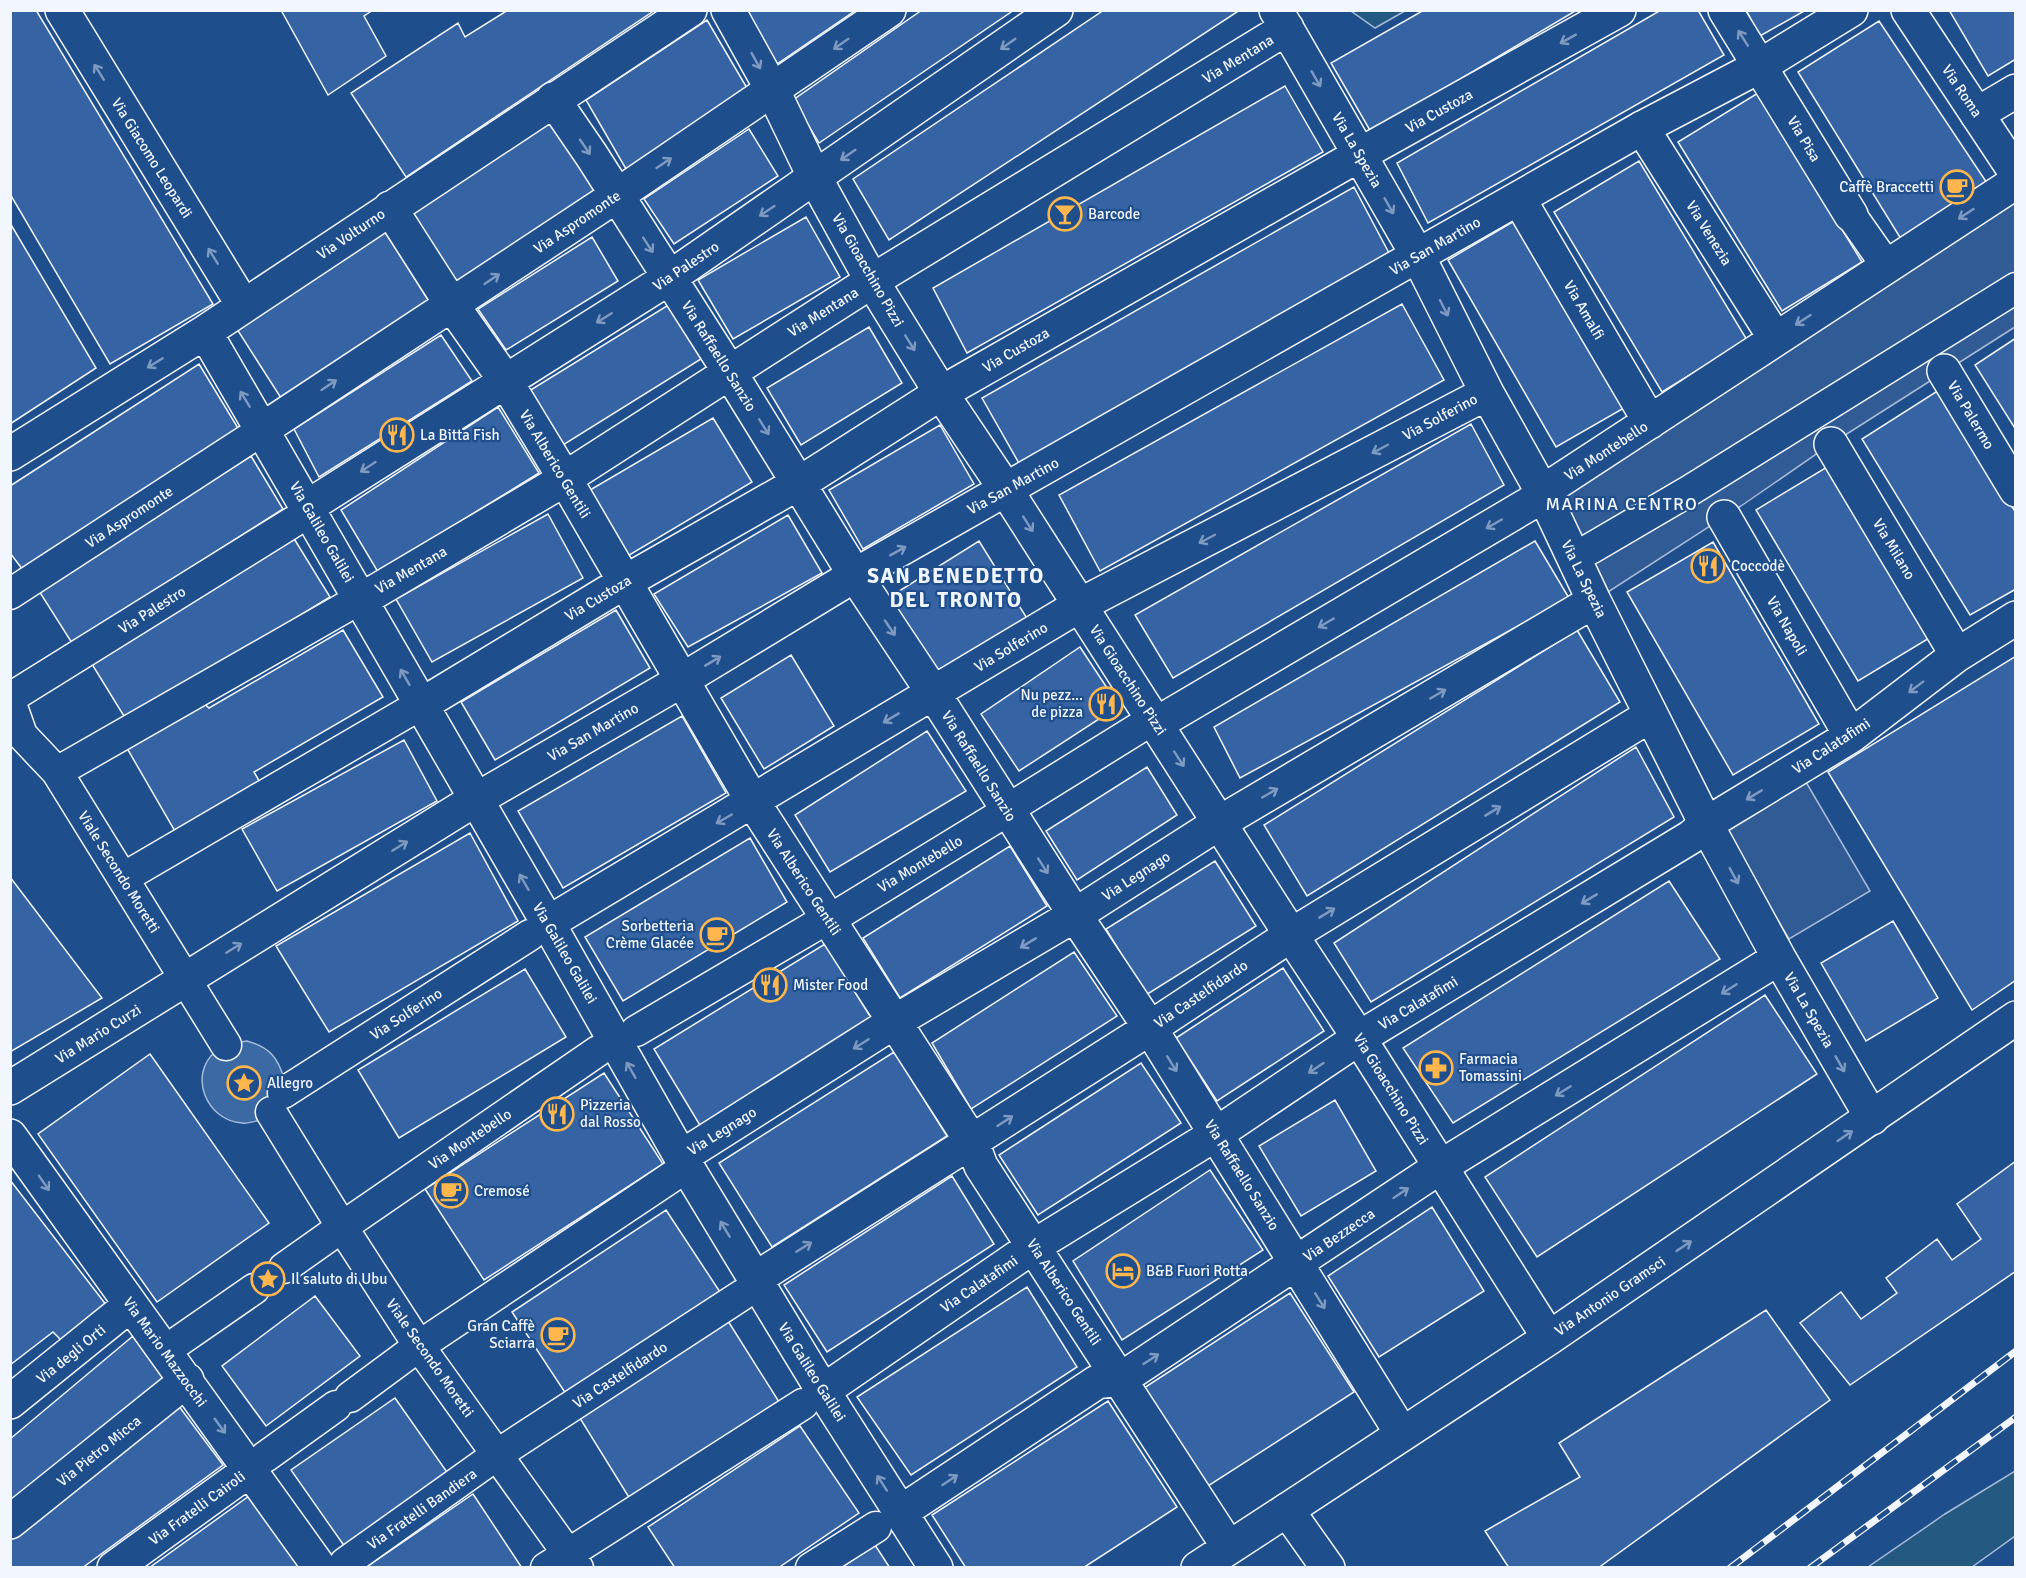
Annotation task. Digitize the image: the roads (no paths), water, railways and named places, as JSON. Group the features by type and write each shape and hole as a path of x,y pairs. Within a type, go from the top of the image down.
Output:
{"street":[{"name":"Via Giacomo Leopardi","path":"62,10 243,306"},
{"name":"Via Volturno","path":"10,454 205,332 690,10"},
{"name":"Via Gioacchino Pizzi","path":"728,10 773,91 815,178 872,281 941,393 1080,605 1149,725 1219,822 1549,1338"},
{"name":"Via Aspromonte","path":"10,594 452,305 773,91 889,10"},
{"name":"Via Palestro","path":"10,699 300,515 505,380 669,278 1056,10"},
{"name":"Via Custoza","path":"414,709 623,582 799,483 941,393 1619,10"},
{"name":"Via Pisa","path":"1725,10 1851,215 1886,266"},
{"name":"Via San Martino","path":"184,979 476,799 681,681 855,575 1642,128 1760,66 1851,10"},
{"name":"Via Roma","path":"1908,10 2016,173"},
{"name":"Via La Spezia","path":"1282,19 1418,256 1487,393 1543,493 1594,601 1706,824 1779,958 1872,1118"},
{"name":"Via Mentana","path":"352,604 565,479 1282,19"},
{"path":"1977,114 2016,91"},
{"name":"Via Raffaello Sanzio","path":"553,99 729,372 855,575 1150,1028 1402,1434"},
{"name":"Via Venezia","path":"1642,128 1775,338"},
{"name":"Via Montebello","path":"636,1031 830,918 1149,725 1528,504 1775,338 2016,182"},
{"name":"Via Amalfi","path":"1519,198 1650,422"},
{"name":"Via Alberico Gentili","path":"390,208 452,305 505,380 753,802 972,1142 981,1166 1121,1379 1220,1534 1227,1549"},
{"path":"1590,549 1689,491 2016,288"},
{"name":"Via Galileo Galilei","path":"205,332 255,435 300,515 414,709 476,799 539,929 813,1397 889,1520 936,1568"},
{"name":"Via Palermo","path":"1944,371 2016,490"},
{"name":"Via Solferino","path":"277,1103 539,929 1080,605 1487,393"},
{"name":"Via Milano","path":"1831,444 1957,655"},
{"name":"Via Napoli","path":"1724,517 1851,736"},
{"name":"Via Legnago","path":"258,1463 419,1346 677,1166 894,1022 1075,915 1219,822 1594,601"},
{"path":"57,772 352,604"},
{"name":"Via Calatafimi","path":"564,1563 1034,1246 1216,1134 1359,1038 1691,837 1706,824 1851,736 1957,655 2016,618"},
{"name":"Viale Secondo Moretti","path":"10,699 16,730 57,772 226,1046"},
{"path":"123,878 414,709"},
{"name":"Via Castelfidardo","path":"498,1454 749,1287 1291,935 1651,715"},
{"name":"Via Bezzecca","path":"811,1568 889,1520 1098,1382 1121,1379 1440,1167 1779,958"},
{"name":"Via Mario Curzi","path":"10,1088 184,979"},
{"name":"Via Antonio Gramsci","path":"1198,1568 1549,1338 2016,1018"},
{"name":"Via Montebello","path":"284,1268 598,1051"},
{"name":"Viale Secondo Moretti","path":"277,1103 342,1227 419,1346 498,1454 564,1563"},
{"name":"Via Mario Mazzocchi","path":"10,1136 130,1305 187,1380 258,1463 333,1565"},
{"path":"179,1341 254,1289"},
{"name":"Via degli Orti","path":"10,1402 130,1305"},
{"name":"Via Pietro Micca","path":"10,1522 187,1380"},
{"name":"Via Fratelli Bandiera","path":"333,1565 498,1454"},
{"name":"Via Fratelli Cairoli","path":"114,1568 258,1463"},
{"path":"1287,1510 1328,1568"}],"railway":[{"path":"1730,1568 2016,1351"},
{"path":"1810,1568 2016,1417"}],"place":[{"name":"Caffè Braccetti","path":"1957,187"},
{"name":"Barcode","path":"1065,214"},
{"name":"La Bitta Fish","path":"397,435"},
{"name":"Coccodè","path":"1708,566"},
{"name":"Nu pezz... de pizza","path":"1106,704"},
{"name":"Sorbetteria Crème Glacée","path":"717,935"},
{"name":"Mister Food","path":"770,985"},
{"name":"Farmacia Tomassini","path":"1436,1068"},
{"name":"Allegro","path":"244,1083"},
{"name":"Pizzeria dal Rosso","path":"557,1114"},
{"name":"Cremosé","path":"451,1191"},
{"name":"B&B Fuori Rotta","path":"1123,1271"},
{"name":"Il saluto di Ubu","path":"268,1279"},
{"name":"Gran Caffè Sciarra","path":"558,1335"}],"district":[{"name":"MARINA CENTRO","path":"1622,504"},
{"name":"SAN BENEDETTO DEL TRONTO","path":"956,588"}]}
